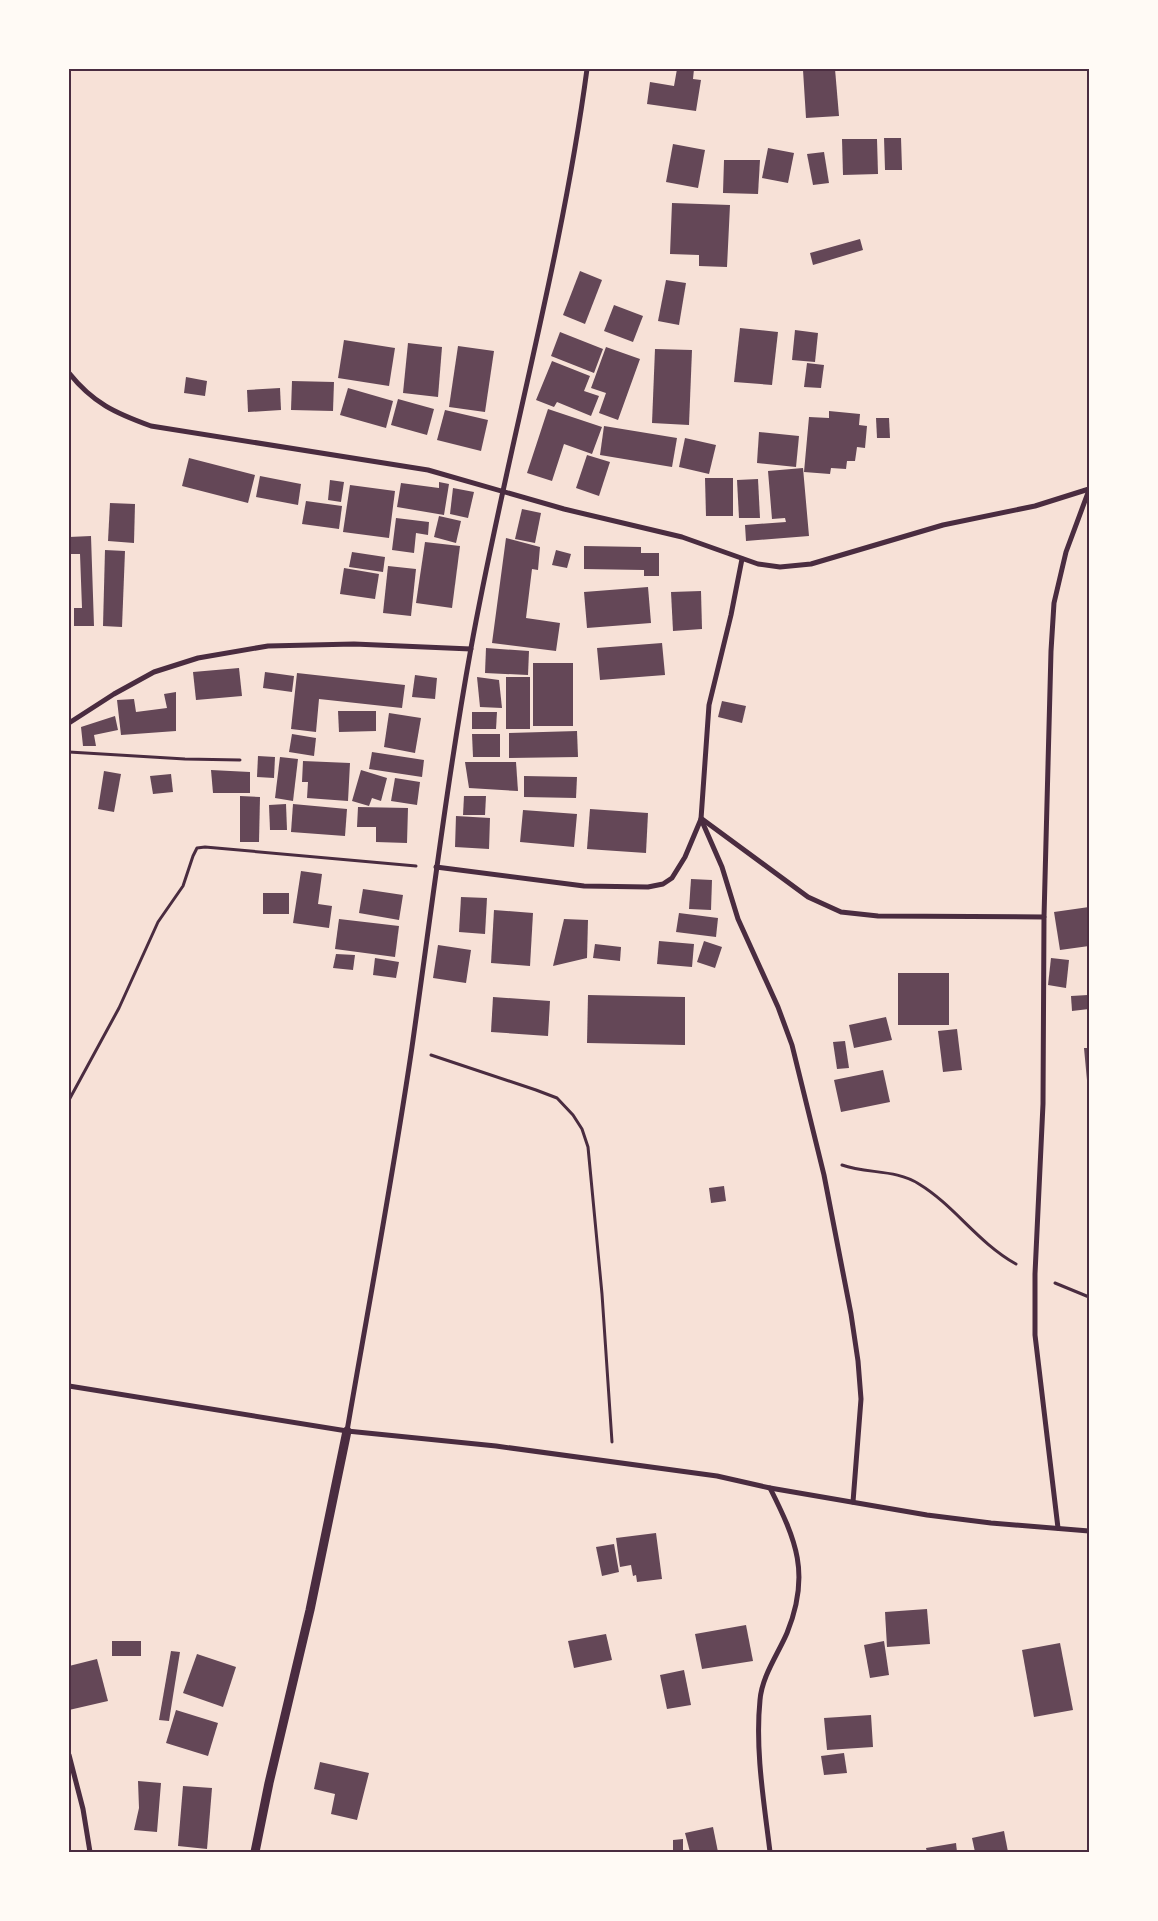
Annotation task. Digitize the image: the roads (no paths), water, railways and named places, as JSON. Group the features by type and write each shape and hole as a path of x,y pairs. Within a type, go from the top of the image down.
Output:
{"street":[{"path":"255,1852 269,1783 310,1610 347,1431 412,1049 436,867 471,649 502,492 546,297 581,112 587,69"},
{"path":"69,373 80,387 95,400 122,416 151,426 428,470 564,509 682,536 758,564 780,566 811,564 943,525 1035,506 1089,489"},
{"path":"1058,1528 1035,1335 1035,1274 1043,1104 1044,917 1051,651 1054,603 1066,552 1089,489"},
{"path":"436,867 584,886 648,887 663,884 672,878 685,857 701,819 709,704 742,559"},
{"path":"69,723 114,694 154,672 198,658 268,646 354,644 471,649"},
{"path":"701,819 808,897 841,912 878,916 1044,917"},
{"path":"701,819 722,867 738,919 778,1007 792,1045 818,1150 851,1314 858,1361 860,1399 853,1502"},
{"path":"69,1386 347,1431 496,1446 717,1476 770,1488 927,1515 1089,1531"},
{"path":"770,1488 790,1527 798,1554 800,1578 790,1624 770,1666 760,1698 758,1734 770,1852"},
{"path":"69,1755 83,1809 90,1852"}]}
